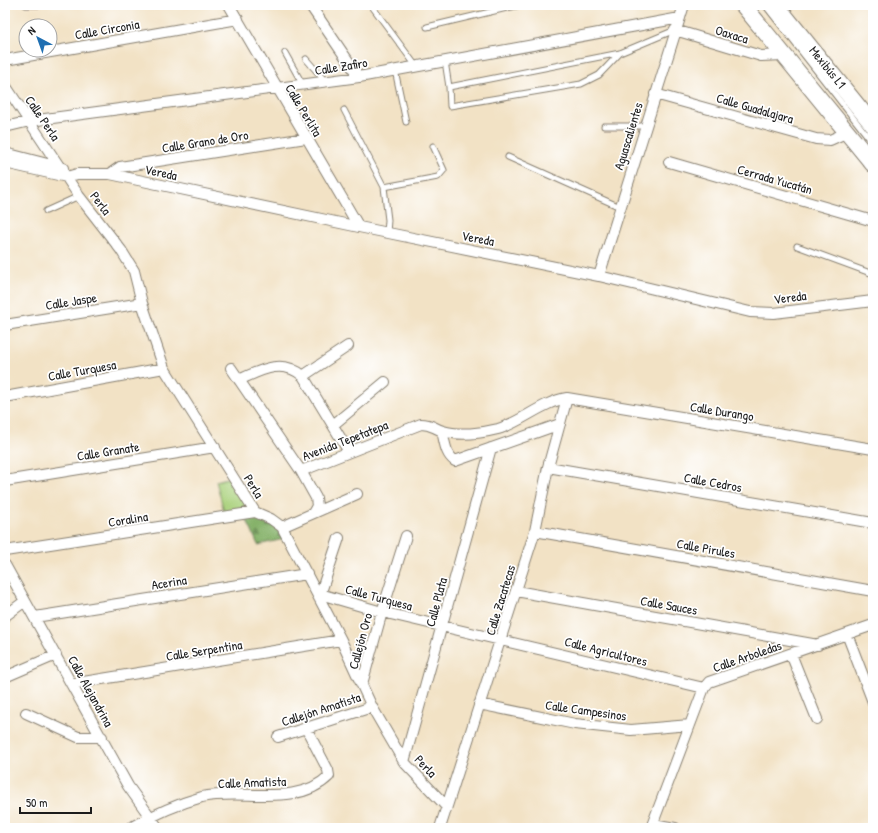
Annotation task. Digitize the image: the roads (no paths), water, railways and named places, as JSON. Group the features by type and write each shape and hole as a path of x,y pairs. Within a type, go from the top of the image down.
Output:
{"main road":[{"path":"743,5 873,164"},
{"path":"776,5 873,125"}],"street":[{"name":"Calle Perlita","path":"229,5 276,89 359,227"},
{"path":"310,5 359,77"},
{"name":"Aguascalientes","path":"599,276 684,5"},
{"name":"Calle Zafiro","path":"5,126 359,77 680,18"},
{"name":"Calle Circonia","path":"5,60 238,19"},
{"name":"Oaxaca","path":"675,30 761,56 783,55"},
{"name":"Calle Perla","path":"5,85 59,166"},
{"name":"Calle Guadalajara","path":"655,94 816,139 830,140 848,132"},
{"name":"Calle Grano de Oro","path":"110,174 120,167 306,138"},
{"name":"Vereda","path":"5,153 59,166 77,174"},
{"name":"Cerrada Yucatán","path":"669,162 873,221"},
{"name":"Vereda","path":"5,163 66,177 77,174 110,174 599,276 750,312 774,313 873,301"},
{"name":"Perla","path":"59,166 79,196 121,250 134,271 142,303 164,368 255,512 271,519 282,527 320,596 372,707 404,762 446,806"},
{"name":"Calle Jaspe","path":"5,324 142,303"},
{"path":"303,376 348,346"},
{"path":"240,380 266,368 284,366 296,369 303,376 349,452"},
{"name":"Calle Turquesa","path":"5,397 164,368"},
{"path":"231,368 301,471"},
{"path":"333,425 385,382"},
{"name":"Avenida Tepetatepa","path":"313,514 317,506 316,498 301,471 420,424 430,424 442,431 456,434 497,429 523,418 555,400 567,398"},
{"name":"Calle Zacatecas","path":"440,828 479,704 502,640 535,531 548,467 567,398"},
{"name":"Calle Durango","path":"567,398 873,449"},
{"path":"442,431 449,457 455,461 560,424"},
{"name":"Calle Granate","path":"5,481 215,447"},
{"name":"Calle Plata","path":"404,762 492,448"},
{"name":"Calle Cedros","path":"548,467 873,523"},
{"path":"282,527 357,494"},
{"name":"Coralina","path":"5,551 255,512"},
{"name":"Calle Pirules","path":"535,531 873,590"},
{"name":"Callejón Oro","path":"362,684 382,612 406,536"},
{"path":"320,596 340,538"},
{"name":"Calle Alejandrina","path":"5,564 128,786 158,828"},
{"name":"Acerina","path":"35,617 307,574"},
{"name":"Calle Sauces","path":"516,592 818,645"},
{"name":"Calle Turquesa","path":"320,596 502,640"},
{"path":"5,616 25,601"},
{"name":"Calle Arboledas","path":"652,826 704,688 710,682 873,625"},
{"path":"847,634 873,702"},
{"name":"Calle Serpentina","path":"72,684 341,640"},
{"name":"Calle Agricultores","path":"502,640 704,688"},
{"path":"791,654 818,719"},
{"path":"5,677 56,655"},
{"name":"Calle Campesinos","path":"479,704 575,724 631,730 690,725"},
{"name":"Callejón Amatista","path":"278,737 372,707"},
{"path":"26,713 78,737 102,737"},
{"name":"Calle Amatista","path":"150,816 203,797 242,793 275,796 300,792 324,781 329,776 328,770 306,728"},
{"path":"130,828 150,816"},
{"path":"652,826 675,828"}],"lane":[{"path":"26,5 39,5"},
{"path":"371,5 416,66"},
{"path":"427,27 520,5"},
{"name":"Mexibús L1","path":"765,5 873,143"},
{"name":"Mexibús L1","path":"769,5 873,135"},
{"path":"449,87 620,53 675,30"},
{"path":"285,53 303,85"},
{"path":"445,61 450,106 581,84 599,75 620,53"},
{"path":"306,59 325,82"},
{"path":"395,70 406,122"},
{"path":"344,110 384,187 388,220 387,233"},
{"path":"604,126 645,126"},
{"path":"384,187 438,177 444,170 433,146"},
{"path":"508,157 620,207"},
{"path":"46,211 79,196"},
{"path":"797,246 873,274"}]}
